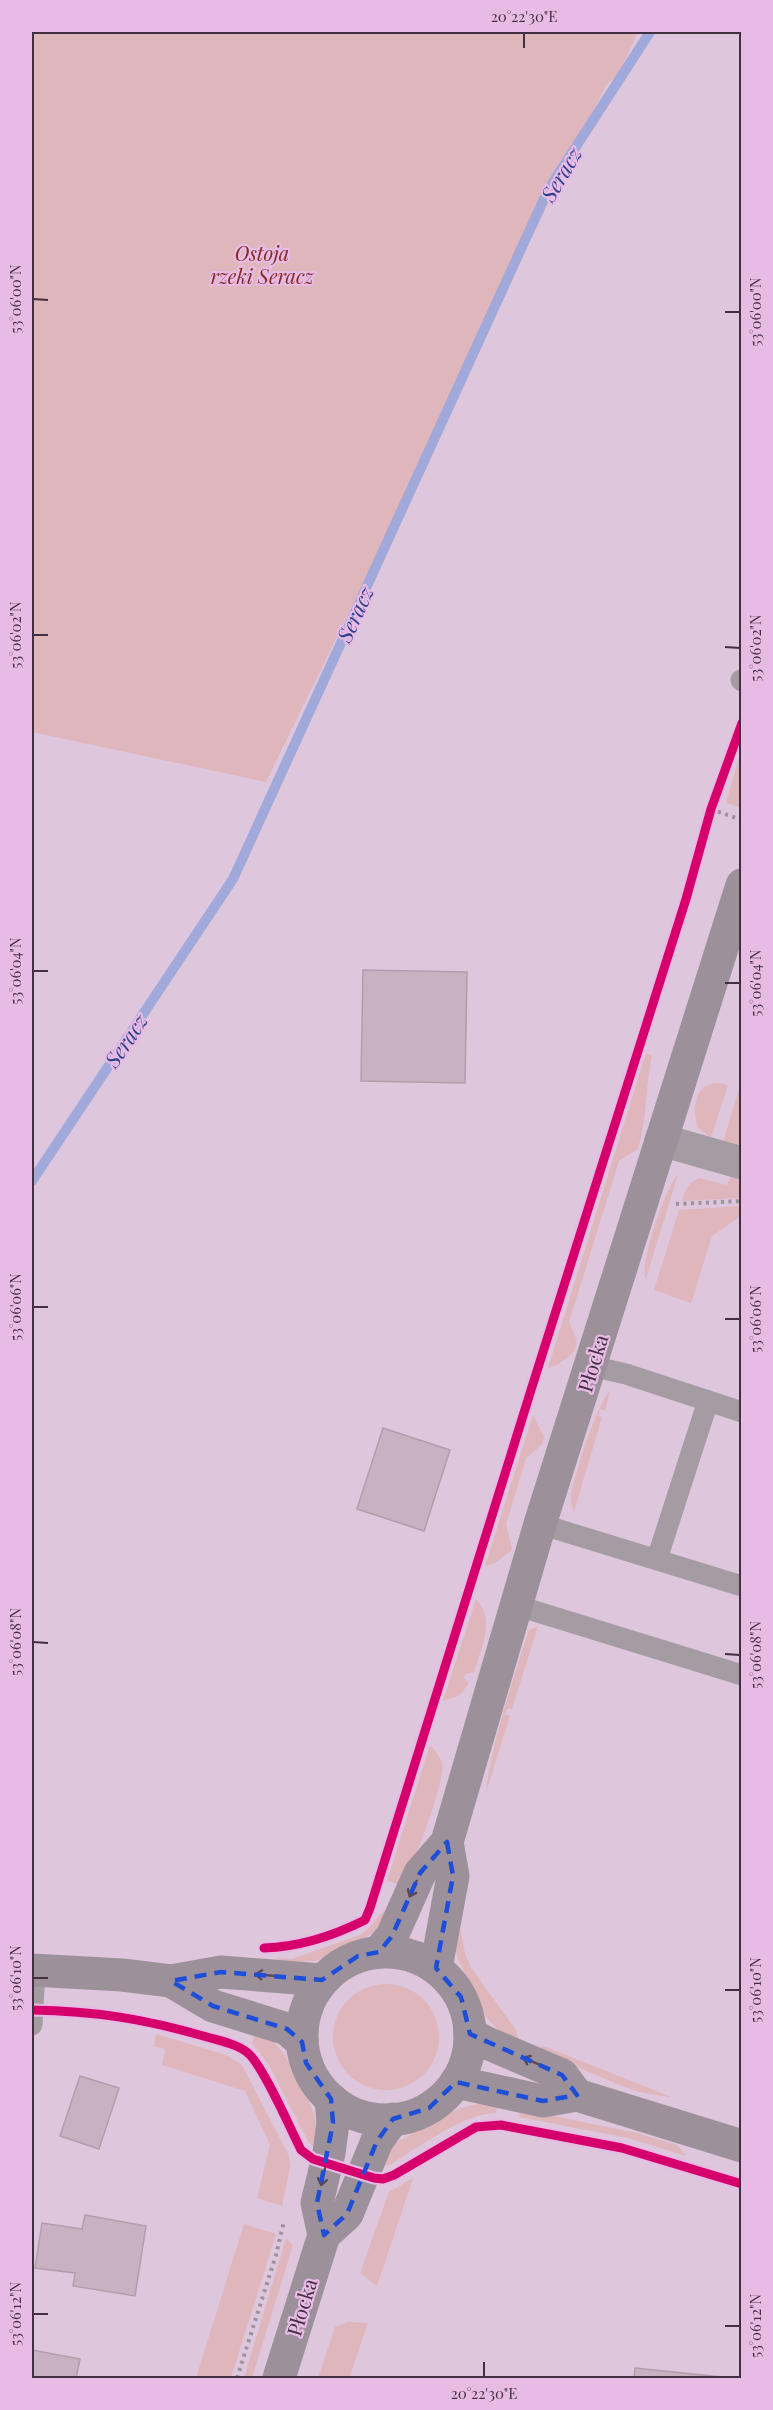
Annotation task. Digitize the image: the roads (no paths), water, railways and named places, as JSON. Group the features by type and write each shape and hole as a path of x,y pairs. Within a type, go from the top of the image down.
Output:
{"street":[{"name":"Płocka","path":"379,1952 392,1936 420,1873 447,1842 515,1605 741,885"},
{"path":"661,1140 741,1162"},
{"name":"Płocka","path":"436,1968 453,1876 447,1842"},
{"path":"379,1952 399,1953 419,1958 436,1968 450,1981 461,1997 467,2015 470,2034 466,2059 456,2082 429,2108 393,2119 360,2115 349,2111 331,2099 316,2083 306,2063 302,2042 303,2020 310,1999 322,1980 339,1966 358,1956 379,1952"},
{"path":"33,1970 112,1974 171,1981 221,1972 322,1980"},
{"path":"171,1981 213,2006 287,2029 302,2042"},
{"path":"470,2034 562,2074 577,2095"},
{"path":"456,2082 543,2101 577,2095 741,2146"},
{"name":"Płocka","path":"279,2379 324,2235 317,2203 333,2123 331,2099"},
{"path":"324,2235 347,2214 377,2141 393,2119"}],"lane":[{"path":"591,1366 626,1374 741,1412"},
{"path":"657,1560 708,1401"},
{"path":"540,1524 741,1586"},
{"path":"515,1605 741,1675"},
{"path":"32,2025 33,1970"}],"waterway":[{"name":"Seracz","path":"32,1181 233,879 548,190 650,32"}],"park label":[{"name":"Ostoja rzeki Seracz","path":"262,264"}]}
